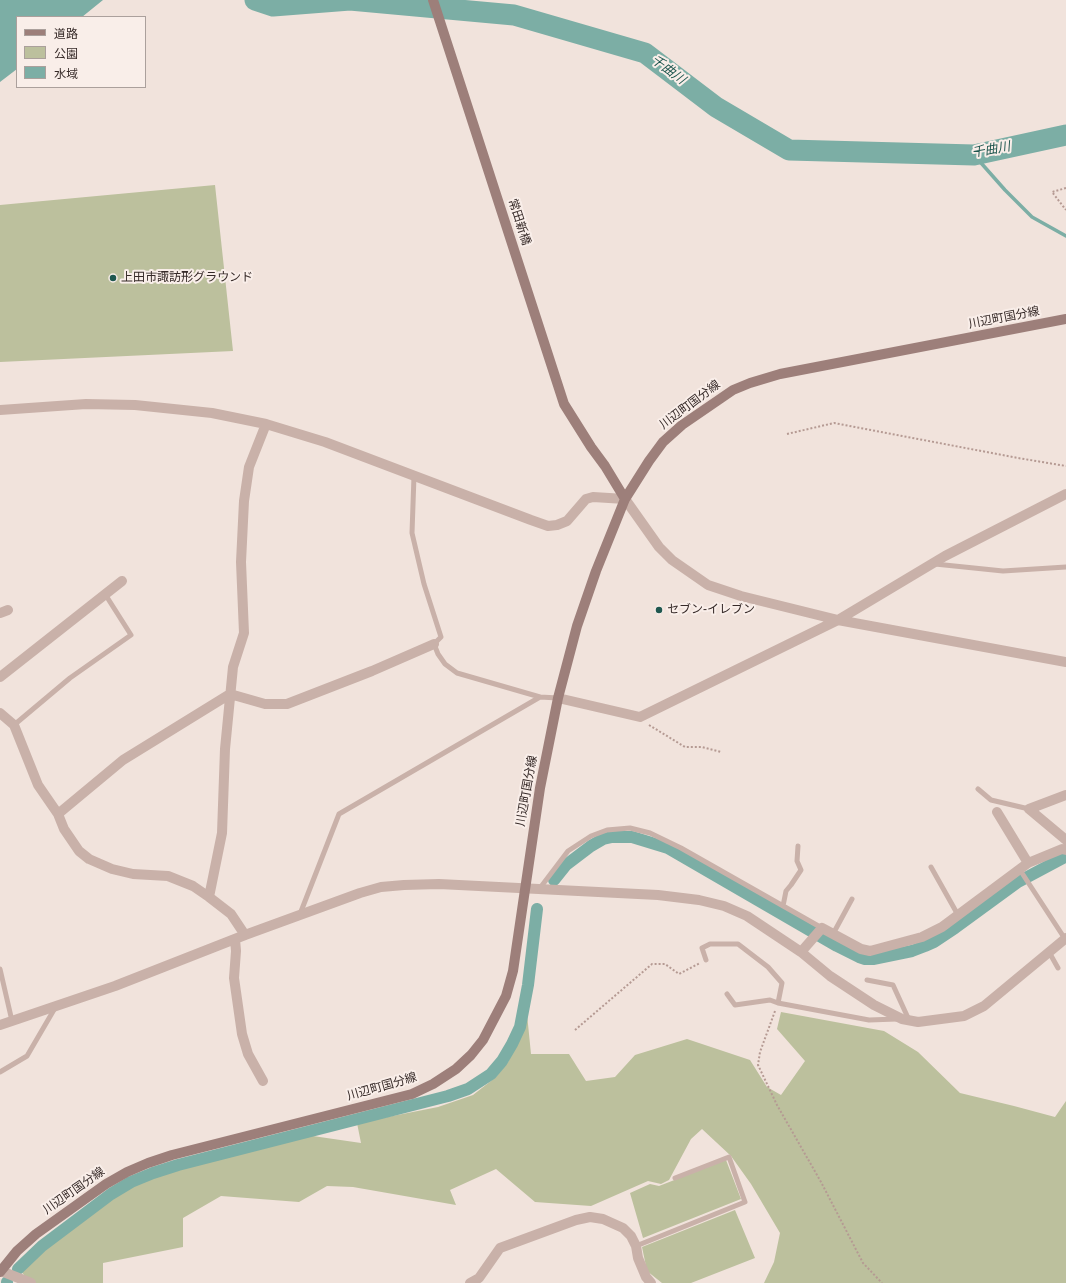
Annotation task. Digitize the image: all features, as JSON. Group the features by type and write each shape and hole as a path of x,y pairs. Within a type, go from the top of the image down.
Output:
{"street":[{"name":"常田新橋","path":"433,0 564,404 605,466 625,500"},
{"name":"川辺町国分線","path":"1,1272 17,1251 36,1234 106,1184 134,1169 172,1155 423,1090 445,1077 471,1055 483,1040 506,996 513,971 540,788 558,698 577,626 596,570 625,500 649,461 663,442 687,421 732,390 750,383 780,374 1066,319"},
{"path":"0,410 86,404 135,405 212,413 266,424 325,442 548,526 557,525 567,521 586,499 593,496 625,500 672,560 708,585 740,596 838,620 1066,662"},
{"path":"209,897 222,832 225,749 233,667 244,633 241,562 245,494 249,467 266,424"},
{"path":"558,698 640,717 745,664 838,620 932,563 1066,494"},
{"path":"0,677 122,581"},
{"path":"58,814 123,760 230,694 265,704 287,704 372,671 434,644"},
{"path":"0,713 14,725 38,785 58,814 64,829 79,851 89,859 112,869 133,874 168,876 193,886 231,914 245,935"},
{"path":"1066,795 1029,809 1066,840"},
{"path":"997,812 1028,863"},
{"path":"801,952 821,929 861,949 870,951 922,938 942,927 1028,863 1062,849 1066,850"},
{"path":"0,1025 115,986 245,935 360,893 381,887 404,885 439,884 658,895 699,900 724,906 747,916 801,952 830,976 874,1005 905,1019 918,1022 964,1016 984,1006 1066,939"},
{"path":"235,939 236,951 234,978 242,1034 248,1054 263,1081"},
{"path":"470,1283 479,1278 500,1248 576,1220 590,1217 603,1219 624,1228 632,1236 636,1246 638,1258 646,1278 651,1283"},
{"path":"1,1272 31,1283"}],"lane":[{"path":"414,475 412,534 424,584 441,637 434,644 438,654 445,664 457,673 540,697 558,698"},
{"path":"932,563 1003,571 1066,567"},
{"path":"14,725 70,678 131,635 105,594"},
{"path":"300,915 339,814 540,697"},
{"path":"978,789 991,800 1029,809"},
{"path":"540,888 568,851 591,836 607,830 630,828 650,832 783,906 821,929"},
{"path":"783,906 786,891 791,886 800,870 797,861 798,846"},
{"path":"931,867 958,915"},
{"path":"1020,870 1066,939"},
{"path":"833,934 852,899"},
{"path":"706,960 702,948 710,944 738,944 768,967 782,983 778,1003"},
{"path":"1049,952 1058,968"},
{"path":"0,969 12,1021"},
{"path":"727,994 735,1005 770,1000 778,1003 870,1020 905,1019 893,985 867,980"},
{"path":"0,1072 27,1056 55,1007"},
{"path":"636,1246 745,1202 728,1157 675,1178"}],"path":[{"path":"1066,188 1052,192 1066,210"},
{"path":"787,434 834,423 1010,457 1066,466"},
{"path":"634,716 685,747 702,747 721,752"},
{"path":"575,1030 652,964 664,964 679,974 706,960"},
{"path":"778,1003 762,1045 758,1064 777,1105 821,1182 863,1263 882,1283"}],"green space":[{"name":"上田市諏訪形グラウンド","path":"215,185 233,351 0,362 0,205"},
{"path":"781,1012 884,1031 918,1052 960,1093 1055,1117 1066,1101 1066,1283 764,1283 774,1262 780,1233 751,1184 731,1156 702,1129 691,1139 669,1180 661,1184 648,1181 591,1206 535,1202 496,1169 450,1190 456,1205 353,1187 327,1186 299,1202 221,1196 183,1218 183,1247 103,1263 103,1283 30,1283 21,1271 32,1258 44,1248 113,1195 132,1184 154,1175 178,1167 306,1135 361,1143 357,1123 438,1107 473,1095 496,1077 508,1062 527,1014 531,1054 569,1054 586,1081 615,1077 635,1055 687,1039 750,1060 767,1087 781,1095 805,1061 777,1029"},
{"path":"726,1160 741,1199 643,1238 630,1193 650,1184 659,1186"},
{"path":"735,1210 755,1258 691,1283 662,1283 647,1271 642,1247"}],"water":[{"path":"0,0 103,0 83,16 16,16 16,70 0,82"}],"waterway":[{"name":"千曲川","path":"255,0 273,6 350,0 514,15 645,53 716,107 789,150 974,155 1066,135"},
{"path":"974,155 1005,190 1032,217 1066,236"},
{"path":"554,880 566,865 603,839 612,837 632,837 668,848 837,946 859,957 873,959 912,951 934,942 1018,882 1063,858"},
{"path":"18,1269 42,1246 111,1194 131,1182 178,1165 448,1096 468,1089 491,1074 502,1061 520,1027 528,985 537,909"}],"place":[{"name":"上田市諏訪形グラウンド","path":"113,278"},
{"name":"セブン-イレブン","path":"659,610"}]}
